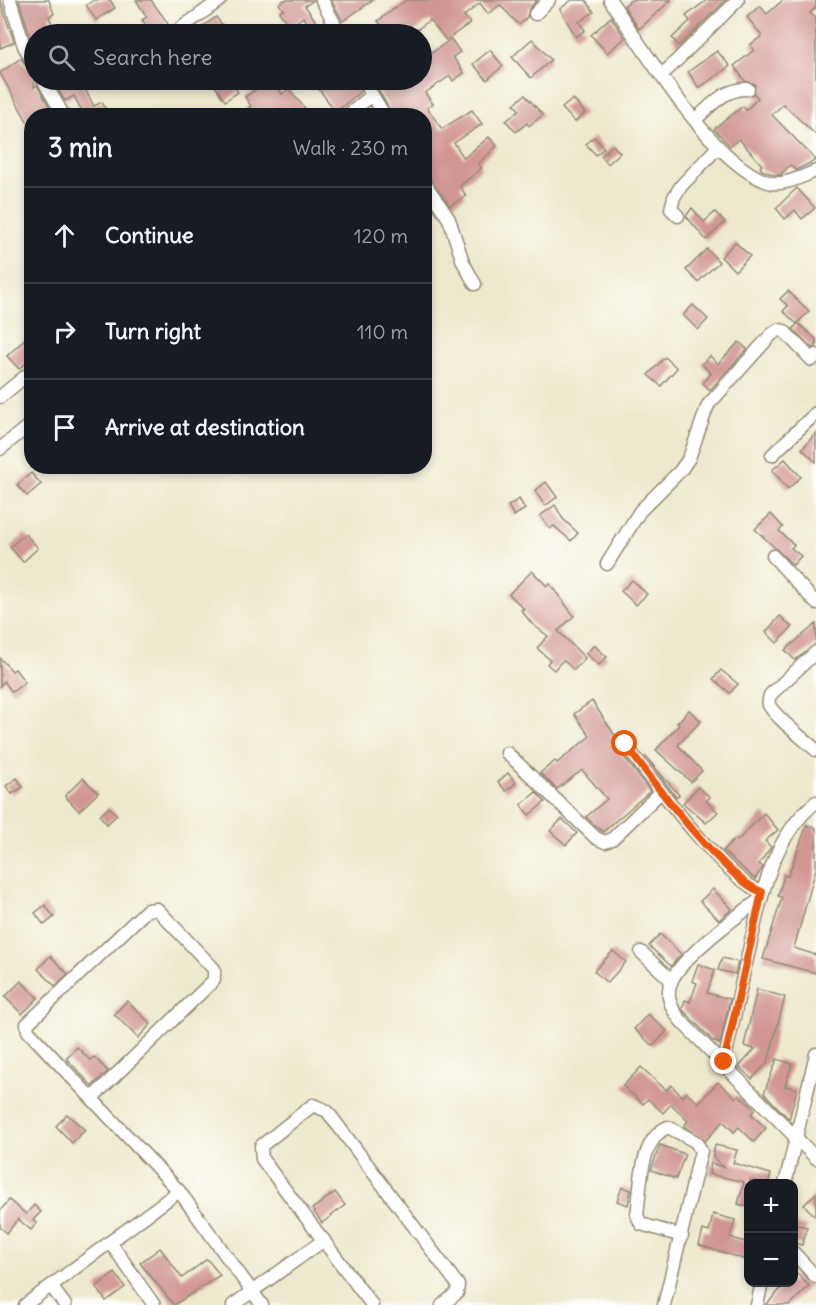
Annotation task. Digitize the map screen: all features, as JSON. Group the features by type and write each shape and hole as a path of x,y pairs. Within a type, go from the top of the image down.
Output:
{"street":[{"path":"9,0 24,46"},
{"path":"187,24 220,0"},
{"path":"322,0 335,24"},
{"path":"535,14 549,0"},
{"path":"610,0 696,119 718,147 741,167 766,182 775,183 816,171"},
{"path":"662,75 738,0"},
{"path":"696,119 726,93 736,89 748,89"},
{"path":"49,90 59,108"},
{"path":"369,90 380,108"},
{"path":"357,108 372,95"},
{"path":"678,216 671,208 674,197 718,147"},
{"path":"432,194 449,219 463,262 475,284"},
{"path":"608,564 640,511 681,470 689,458 708,405 771,335 778,330 784,331 815,360"},
{"path":"0,397 24,377"},
{"path":"772,455 816,413"},
{"path":"0,449 24,430"},
{"path":"772,556 816,603"},
{"path":"816,651 769,700 775,711 816,750"},
{"path":"625,744 661,792 745,884 761,895"},
{"path":"507,753 596,838 605,842 612,839 661,792"},
{"path":"724,1062 761,895 789,831 801,815 816,802"},
{"path":"761,895 679,968 671,980 670,1002 675,1012 816,1158"},
{"path":"93,1097 214,980 214,969 157,909 147,910 27,1024 32,1036 93,1097 179,1191 262,1305"},
{"path":"641,952 671,980"},
{"path":"786,1179 816,1054"},
{"path":"372,1305 262,1159 261,1146 313,1105 327,1110 458,1285 457,1293 442,1305"},
{"path":"664,1305 682,1236 702,1151 696,1142 668,1127 656,1135 648,1148 637,1215 641,1224 682,1236"},
{"path":"25,1305 179,1191"},
{"path":"232,1305 324,1240"},
{"path":"110,1242 154,1305"},
{"path":"798,1257 816,1277"},
{"path":"51,1286 65,1305"},
{"path":"757,1305 761,1287"}],"building":[{"path":"0,0 14,42 0,48"},
{"path":"19,0 49,0 54,14 49,16 52,24 26,24"},
{"path":"94,0 110,0 115,8 96,20 86,5"},
{"path":"136,0 151,0 168,24 145,24 142,20 147,17"},
{"path":"284,0 314,0 305,6 318,24 308,24 303,17 294,24 288,24 279,12 283,9 279,4"},
{"path":"331,0 373,0 343,21"},
{"path":"406,0 537,0 529,9 527,17 519,25 500,5 488,14 480,3 464,16 470,23 446,40 430,20 425,24 380,24 378,21"},
{"path":"572,0 586,0 594,12 579,22 585,30 576,37 560,9"},
{"path":"631,0 671,0 639,29 624,6"},
{"path":"707,0 726,0 679,46 672,38 690,21 686,16"},
{"path":"783,0 816,0 816,7 810,13 816,18 816,135 783,104 772,115 816,160 796,170 790,165 780,175 774,175 762,170 760,167 762,165 739,139 730,146 714,129 743,106 746,110 758,98 754,94 755,84 745,81 734,66 754,50 750,45 762,36 747,17 760,6 767,14"},
{"path":"216,17 221,24 206,24"},
{"path":"611,17 625,38 607,53 591,35"},
{"path":"451,39 460,52 453,57 464,73 453,81 450,76 432,88 432,53"},
{"path":"532,39 551,60 531,78 512,57"},
{"path":"490,50 503,66 487,80 473,64"},
{"path":"717,51 730,66 699,88 688,72"},
{"path":"21,58 24,63 24,90 40,90 50,108 24,108 24,116 0,73"},
{"path":"58,90 85,90 94,106 102,102 105,108 80,108 74,96 65,101"},
{"path":"218,90 236,90 238,92 225,101"},
{"path":"255,90 279,90 282,94 290,90 304,108 248,108 251,106 245,97"},
{"path":"320,90 361,90 341,108 333,108"},
{"path":"379,90 429,90 425,93 433,104 427,108 389,108"},
{"path":"525,95 543,115 529,126 527,123 516,132 506,121 519,110 514,104"},
{"path":"573,99 585,113 575,122 562,108"},
{"path":"472,110 482,124 454,143 464,158 489,137 497,146 478,164 482,168 460,186 466,196 450,206 432,182 432,115 442,129"},
{"path":"594,137 604,148 596,155 586,144"},
{"path":"613,145 620,153 608,164 601,156"},
{"path":"797,188 815,208 802,219 795,210 785,219 776,208"},
{"path":"692,208 704,222 715,212 725,222 706,240 686,216"},
{"path":"735,242 750,256 735,271 721,257"},
{"path":"707,249 719,262 698,282 686,270"},
{"path":"788,291 809,311 797,324 783,311 788,306 780,299"},
{"path":"693,305 708,319 698,330 683,315"},
{"path":"798,323 816,339 816,347 812,348 793,329"},
{"path":"24,340 24,365 19,369 7,356"},
{"path":"739,342 747,349 710,390 703,383 711,374 702,364 710,356 718,364"},
{"path":"665,357 677,368 661,386 648,375"},
{"path":"816,433 816,462 802,449"},
{"path":"785,459 801,477 788,489 772,470"},
{"path":"30,474 41,484 27,496 17,485"},
{"path":"546,482 557,497 545,506 535,491"},
{"path":"519,499 525,509 514,516 508,506"},
{"path":"555,505 563,519 578,533 571,541 554,526 550,529 540,516"},
{"path":"771,514 783,527 779,531 794,545 791,548 801,556 793,565 755,529"},
{"path":"25,534 38,548 23,562 10,547"},
{"path":"532,571 547,586 550,584 574,616 558,631 585,658 574,670 563,660 554,670 547,664 550,660 537,648 548,636 532,624 521,610 524,609 509,594"},
{"path":"632,580 647,594 636,605 621,591"},
{"path":"780,616 792,627 777,643 766,632"},
{"path":"816,624 816,644 795,660 785,650"},
{"path":"594,645 607,657 599,665 586,654"},
{"path":"0,658 12,671 15,669 25,682 12,692 4,681 0,686"},
{"path":"721,670 738,684 730,693 713,679"},
{"path":"592,701 618,740 618,749 650,791 603,832 586,817 607,799 582,770 557,789 540,773 555,761 557,763 590,736 574,714"},
{"path":"689,710 701,721 678,745 702,771 691,782 656,750 679,725 677,723"},
{"path":"645,756 679,795 676,797"},
{"path":"508,773 516,783 506,791 498,782"},
{"path":"17,778 23,787 12,794 6,786"},
{"path":"83,778 98,793 79,811 65,796"},
{"path":"698,787 710,797 706,801 718,812 706,823 683,803"},
{"path":"536,792 545,802 529,815 521,805"},
{"path":"109,807 117,815 107,824 100,816"},
{"path":"764,813 778,830 765,841 771,847 759,864 763,867 755,879 723,851 735,839 737,841"},
{"path":"562,819 577,833 566,845 550,831"},
{"path":"807,825 816,828 816,869 794,948 816,955 816,973 763,959 782,897 778,896 784,875 788,876"},
{"path":"713,889 732,909 719,920 700,901"},
{"path":"45,905 54,917 44,925 35,913"},
{"path":"660,934 681,954 671,966 649,946"},
{"path":"613,951 626,962 607,983 594,971"},
{"path":"50,956 68,974 55,986 38,969"},
{"path":"722,958 738,962 735,974 718,970"},
{"path":"698,964 715,970 707,993 730,999 720,1044 713,1041 682,1009 685,1000 690,1002 697,983 692,981"},
{"path":"21,981 38,998 22,1014 5,997"},
{"path":"757,989 785,997 768,1062 752,1079 739,1067 755,1049 744,1046"},
{"path":"127,1001 151,1024 138,1038 114,1014"},
{"path":"648,1014 667,1031 653,1046 634,1029"},
{"path":"77,1047 90,1060 94,1057 108,1071 92,1086 66,1058"},
{"path":"777,1059 792,1064 785,1086 797,1089 789,1119 764,1093"},
{"path":"641,1067 666,1090 671,1085 683,1097 687,1092 698,1103 718,1082 736,1098 739,1095 755,1110 751,1114 766,1128 754,1142 739,1127 734,1132 723,1121 705,1141 684,1126 688,1121 671,1104 663,1113 648,1099 643,1104 623,1086"},
{"path":"67,1114 85,1130 72,1143 56,1126"},
{"path":"660,1145 685,1154 676,1179 651,1170"},
{"path":"715,1145 737,1150 733,1163 771,1174 770,1179 744,1179 744,1182 709,1174 711,1163 725,1168 713,1157"},
{"path":"744,1182 744,1206 738,1204"},
{"path":"622,1187 631,1190 628,1205 617,1201"},
{"path":"335,1192 345,1205 322,1223 312,1209"},
{"path":"816,1193 816,1217 804,1205"},
{"path":"9,1200 26,1214 34,1205 41,1212 33,1220 37,1223 31,1230 18,1219 7,1233 0,1227 0,1211"},
{"path":"713,1214 735,1220 730,1237 744,1242 744,1259 699,1245 703,1230 709,1232"},
{"path":"798,1225 807,1227 802,1245 798,1244"},
{"path":"160,1248 182,1278 207,1259 220,1275 174,1305 140,1263"},
{"path":"115,1273 125,1287 106,1301 96,1287"},
{"path":"798,1274 809,1286 790,1305 766,1305 782,1287 798,1287"}],"route":[{"path":"625,744 680,815 745,884 762,892 724,1062"}]}
